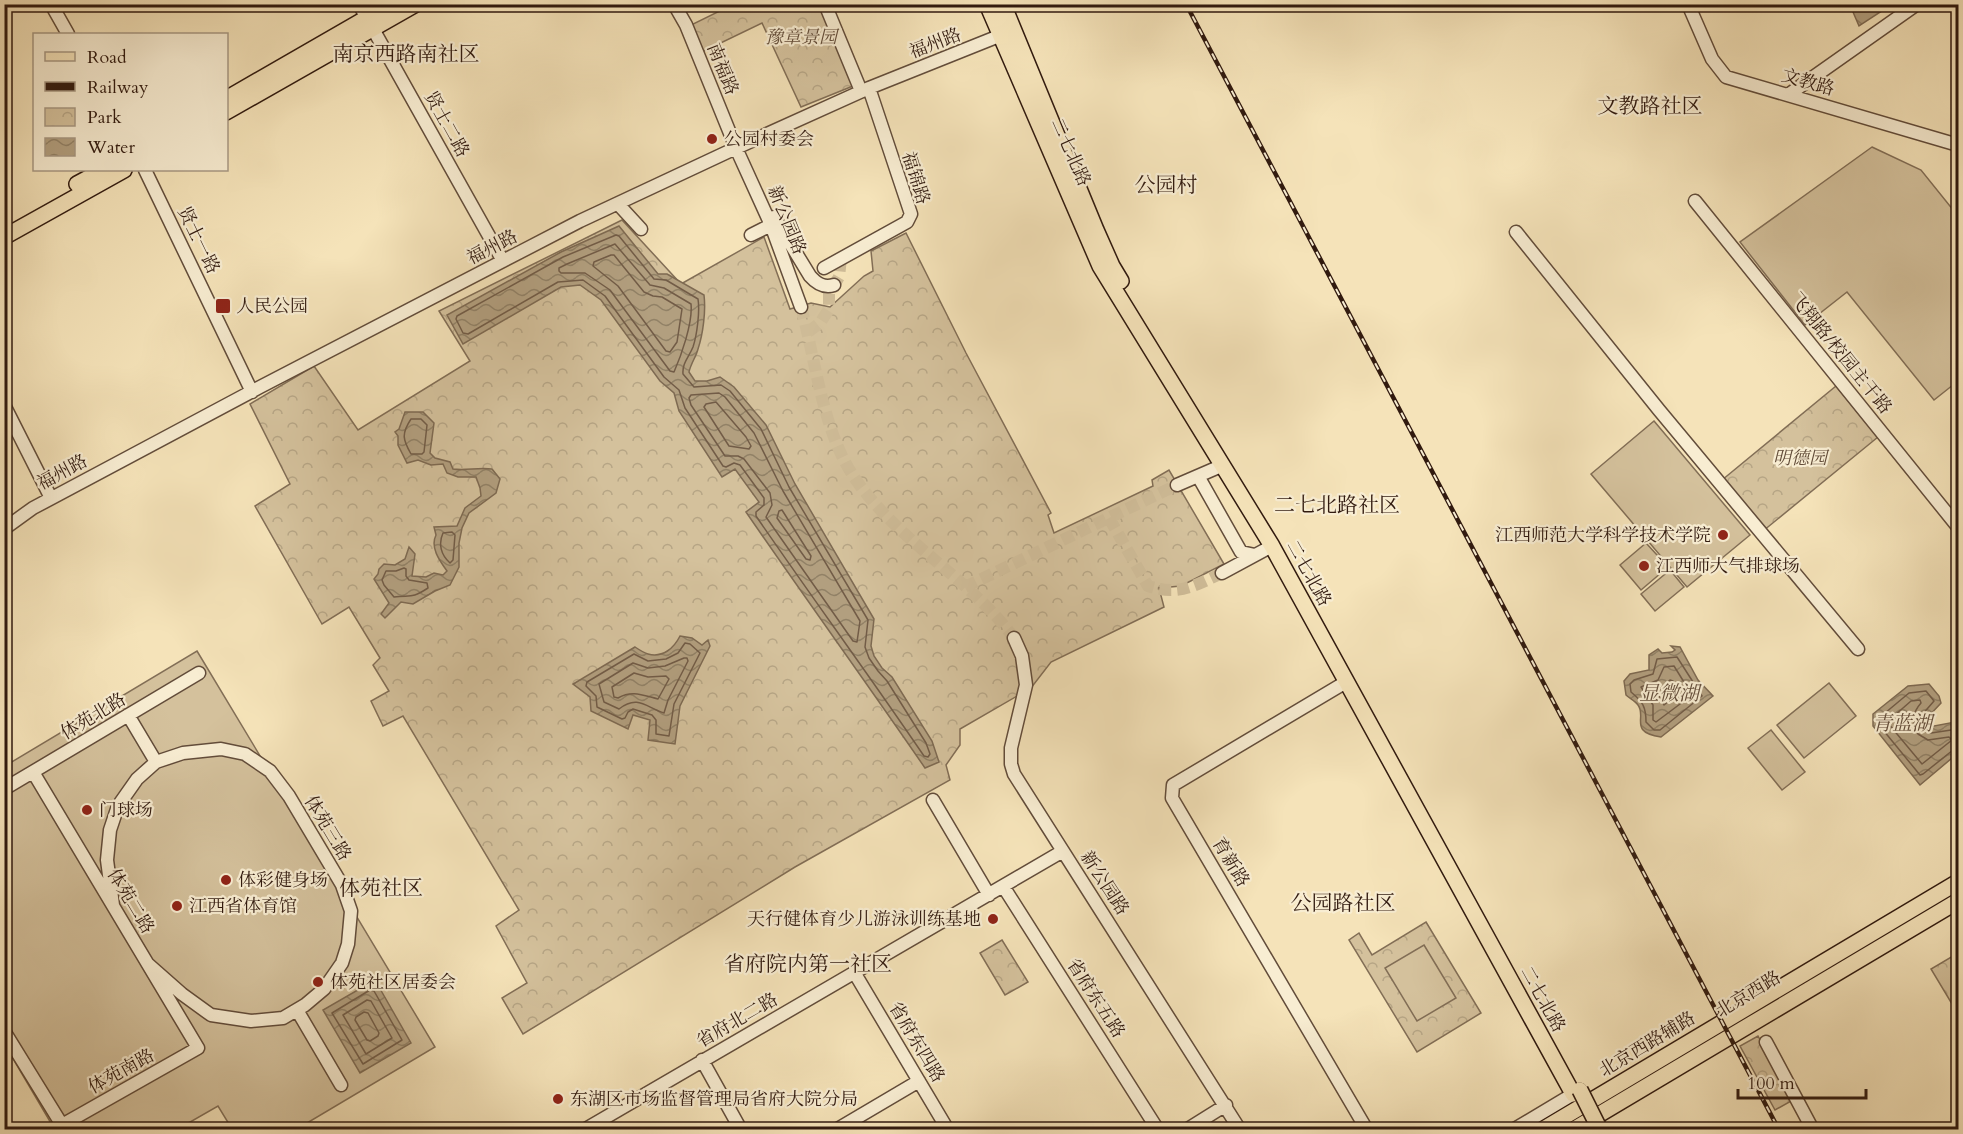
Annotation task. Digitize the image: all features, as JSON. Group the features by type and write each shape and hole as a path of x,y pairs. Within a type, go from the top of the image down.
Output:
{"main road":[{"path":"228,98 391,4"},
{"path":"228,111 367,17 416,4"},
{"name":"二七北路","path":"987,4 1006,34 1112,266 1296,571 1576,1092"},
{"name":"二七北路","path":"1003,4 1006,34 1100,266 1272,546 1576,1092"},
{"path":"4,226 101,171"},
{"path":"4,237 122,171"},
{"name":"北京西路辅路","path":"1542,1130 1959,882"},
{"name":"北京西路","path":"1558,1130 1959,892"},
{"name":"北京西路","path":"1573,1130 1959,901"},
{"path":"1576,1092 1591,1130 1959,912"},
{"path":"1576,1092 1600,1130"}],"street":[{"path":"51,4 67,33"},
{"name":"南福路","path":"674,4 686,25 736,148"},
{"name":"福锦路","path":"824,268 907,222 911,214 865,90 825,4"},
{"name":"文教路","path":"1688,4 1712,59 1726,77 1959,145"},
{"path":"1788,95 1917,4"},
{"name":"贤士二路","path":"367,17 503,261"},
{"name":"福州路","path":"4,529 51,498 580,221 865,90 1006,34"},
{"name":"新公园路","path":"736,148 771,225 801,307"},
{"name":"贤士一路","path":"145,171 252,392"},
{"path":"748,173 810,276 817,284 827,287 834,285"},
{"name":"飞翔路/校园主干路","path":"1695,201 1959,528"},
{"path":"618,204 641,229"},
{"path":"752,235 771,225"},
{"path":"1516,232 1659,410 1858,649"},
{"path":"4,405 51,498"},
{"path":"1177,485 1221,466"},
{"path":"1198,476 1241,552 1255,555"},
{"path":"1222,573 1272,546"},
{"name":"新公园路","path":"1014,638 1022,656 1026,685 1011,748 1011,765 1014,774 1240,1130"},
{"name":"体苑北路","path":"4,789 199,673"},
{"name":"育新路","path":"1346,682 1173,785 1172,798 1367,1130"},
{"path":"113,905 107,860 110,830 118,806 124,797 137,778 156,762 128,715"},
{"name":"体苑三路","path":"156,762 183,753 221,749 245,754 270,771 289,796 342,885 351,910 348,944 342,963 324,989 297,1010"},
{"name":"体苑二路","path":"33,772 198,1048"},
{"path":"933,800 988,895"},
{"name":"省府北二路","path":"584,1130 600,1125 702,1060 1064,852"},
{"name":"省府东五路","path":"1003,886 1158,1130"},
{"path":"148,964 182,994 211,1014 251,1021 283,1018 297,1010 341,1085"},
{"name":"省府东四路","path":"854,972 948,1130"},
{"name":"体苑南路","path":"4,1031 62,1125 198,1048"},
{"path":"1766,1042 1813,1130"},
{"path":"702,1060 741,1130"},
{"path":"836,1130 919,1081"},
{"path":"1513,1130 1576,1092"},
{"path":"1186,1130 1226,1105"}],"green space":[{"name":"豫章景园","path":"727,5 819,5 853,86 801,107 762,23 702,52 689,26 728,7"},
{"path":"1872,147 1921,170 1958,216 1958,381 1934,400 1847,292 1805,325 1740,242"},
{"name":"人民公园","path":"622,220 681,284 764,237 790,309 811,303 830,307 864,276 873,271 871,251 906,233 966,353 1051,513 1048,515 1054,533 1153,486 1152,480 1169,470 1224,564 1181,586 1159,588 1164,607 1051,662 1031,688 960,729 960,745 946,765 950,780 795,867 523,1034 502,998 527,983 496,926 519,910 403,716 383,726 371,701 389,691 373,665 380,658 349,607 322,624 255,506 290,484 250,404 314,366 358,430 470,361 439,311"},
{"name":"明德园","path":"1836,386 1878,437 1763,531 1722,480"},
{"path":"1654,421 1750,535 1687,587 1591,474"},
{"name":"江西师大气排球场","path":"1646,543 1668,567 1641,590 1620,565"},
{"path":"1670,570 1684,587 1655,611 1641,594"},
{"name":"江西省体育馆","path":"197,651 435,1047 297,1129 232,1129 218,1106 178,1129 55,1130 5,1045 5,766"},
{"path":"1829,683 1856,716 1804,758 1777,725"},
{"path":"1771,730 1805,772 1782,790 1748,748"},
{"path":"1426,922 1481,1013 1417,1052 1349,940 1359,933 1372,955"},
{"path":"1002,940 1028,982 1005,995 980,953"},
{"path":"1424,945 1456,998 1417,1021 1385,968"},
{"path":"1958,953 1958,1014 1931,969"},
{"path":"1758,1036 1793,1100 1775,1110 1740,1046"}],"water":[{"path":"1850,5 1891,5 1859,26"},
{"path":"619,226 658,274 667,274 704,295 701,336 689,372 695,381 707,381 720,377 734,387 766,425 795,484 874,619 871,646 874,656 892,677 932,741 939,762 925,768 746,512 759,502 735,469 722,477 679,411 674,393 660,381 601,300 580,285 561,287 463,344 447,315 561,252"},
{"path":"405,412 423,412 434,423 430,453 435,458 450,462 453,469 492,469 500,479 496,493 469,513 462,528 459,543 459,567 450,585 413,604 401,602 385,618 381,614 389,603 374,579 379,569 384,564 395,565 405,559 409,547 415,554 412,576 426,577 434,573 443,575 447,571 435,549 434,527 457,526 465,508 481,496 476,477 458,477 447,473 443,464 431,465 418,460 407,463 398,445 398,436 395,432 399,429"},
{"path":"680,636 692,638 702,645 708,640 710,646 680,706 675,744 648,740 650,720 633,715 628,729 591,711 590,697 573,684 635,647 648,654 663,653 675,644"},
{"name":"显微湖","path":"1671,646 1680,647 1698,680 1713,696 1661,737 1651,735 1642,728 1640,710 1637,704 1626,695 1624,681 1630,674 1649,670 1649,655 1658,649 1662,653 1672,652 1675,650"},
{"name":"青蓝湖","path":"1929,684 1939,696 1941,703 1927,718 1929,727 1955,722 1958,728 1958,753 1920,785 1873,726 1873,714 1908,686"},
{"path":"375,980 411,1043 360,1073 323,1010"}],"tunnel":[{"path":"808,332 820,323 829,309 829,294 839,277 841,258"},
{"path":"801,307 832,432 849,469 885,515 995,615 1014,638"},
{"path":"965,587 1177,485"},
{"path":"1109,518 1148,586 1177,590 1222,573"}],"railway":[{"path":"1186,4 1779,1130"}],"place":[{"name":"公园村委会","path":"712,139"},
{"name":"人民公园","path":"223,306"},
{"name":"江西师范大学科学技术学院","path":"1723,535"},
{"name":"江西师大气排球场","path":"1644,566"},
{"name":"门球场","path":"87,810"},
{"name":"体彩健身场","path":"226,880"},
{"name":"江西省体育馆","path":"177,906"},
{"name":"天行健体育少儿游泳训练基地","path":"993,919"},
{"name":"体苑社区居委会","path":"318,982"},
{"name":"东湖区市场监督管理局省府大院分局","path":"558,1099"}],"district":[{"name":"南京西路南社区","path":"406,54"},
{"name":"文教路社区","path":"1650,106"},
{"name":"公园村","path":"1166,185"},
{"name":"二七北路社区","path":"1337,505"},
{"name":"体苑社区","path":"381,888"},
{"name":"公园路社区","path":"1343,903"},
{"name":"省府院内第一社区","path":"808,964"}]}
